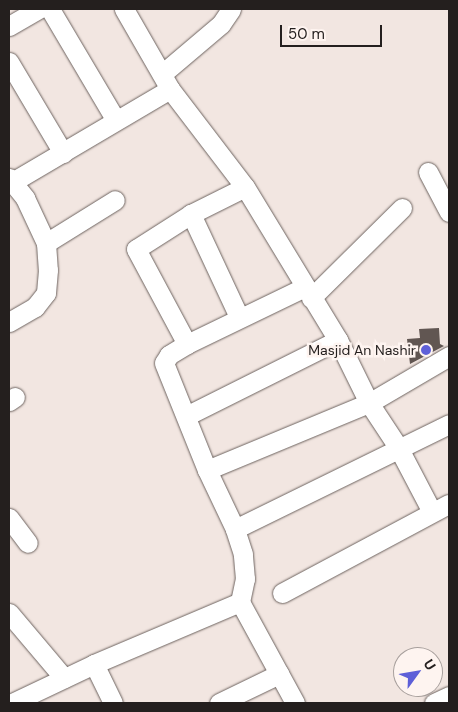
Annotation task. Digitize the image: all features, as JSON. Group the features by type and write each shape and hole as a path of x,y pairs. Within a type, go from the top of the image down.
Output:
{"street":[{"path":"9,26 38,9"},
{"path":"50,9 115,119"},
{"path":"124,9 166,81 244,187 338,340 369,403 441,508 282,593"},
{"path":"9,322 35,307 46,293 46,243 12,180 63,153 115,119 166,81 220,24 231,9"},
{"path":"9,62 63,153"},
{"path":"428,172 449,212"},
{"path":"187,344 136,249 191,214 244,187"},
{"path":"46,243 116,200"},
{"path":"295,703 240,602 245,579 243,554 235,529 207,470 164,363 169,355 239,317 308,292 402,208"},
{"path":"191,214 239,317"},
{"path":"186,416 338,340"},
{"path":"207,470 369,403 449,356"},
{"path":"235,529 398,447 449,424"},
{"path":"9,518 28,542"},
{"path":"12,703 94,664 240,602"},
{"path":"9,613 64,678"},
{"path":"94,664 113,703"},
{"path":"219,703 279,674"},
{"path":"434,703 449,696"}],"building":[{"name":"Masjid An Nashir","path":"439,328 440,344 444,346 410,364 407,339 420,338 419,329"}],"place":[{"name":"Masjid An Nashir","path":"426,350"}]}
